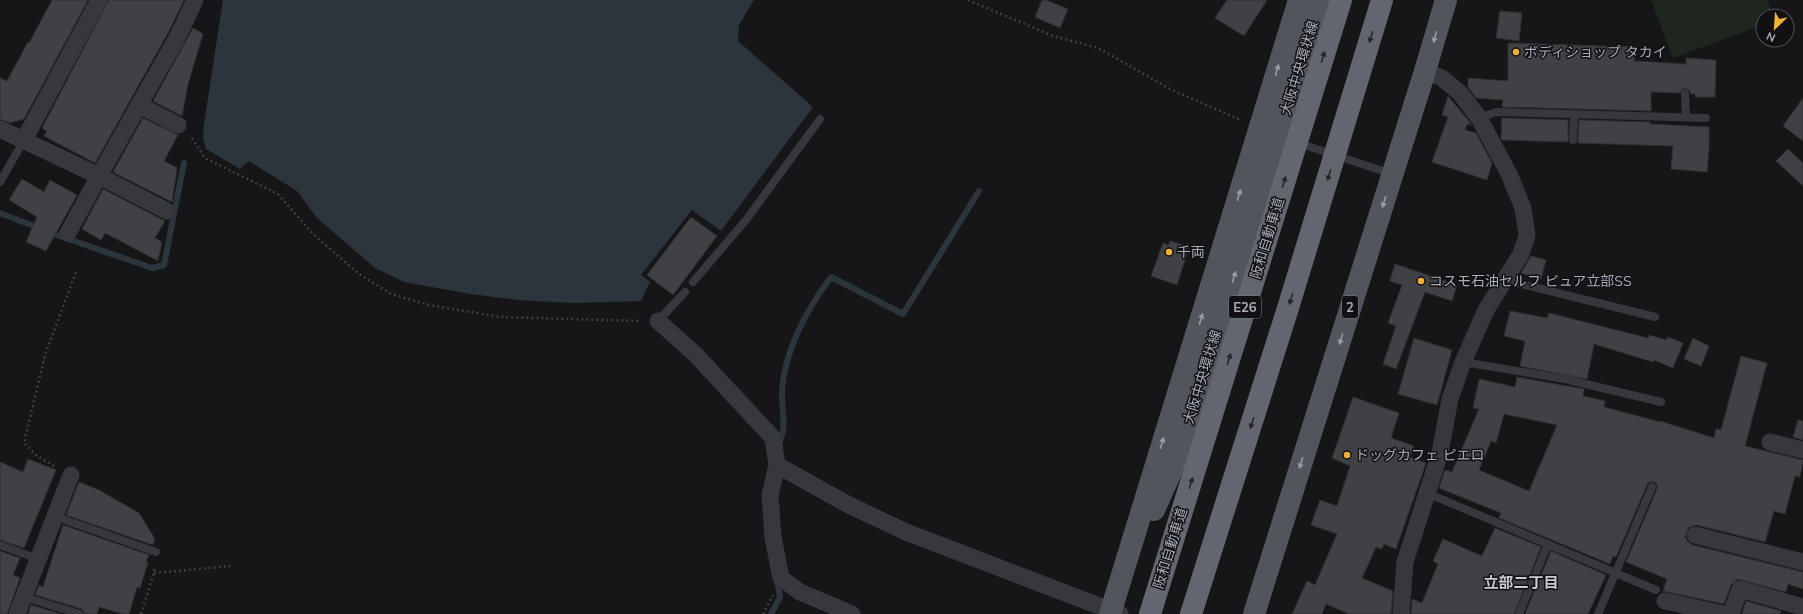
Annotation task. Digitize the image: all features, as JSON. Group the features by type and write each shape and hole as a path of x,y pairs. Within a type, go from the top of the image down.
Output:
{"highway":[{"name":"阪和自動車道","path":"1150,614 1341,0"},
{"path":"1191,614 1286,315 1382,0"}],"main road":[{"name":"大阪中央環状線","path":"1113,613 1250,125 1299,0"},
{"name":"大阪中央環状線","path":"1113,613 1176,461 1320,0"},
{"name":"2","path":"1254,614 1446,0"}],"street":[{"path":"24,140 99,0"},
{"path":"68,233 178,36 195,0"},
{"path":"1401,614 1405,562 1440,453 1450,399 1463,362 1486,310 1521,254 1527,235 1523,208 1508,174 1479,118 1460,93 1442,78 1425,71"},
{"path":"139,105 178,125"},
{"path":"0,129 99,176 167,211"},
{"path":"658,321 695,354 773,438 777,464 770,495 773,537 781,578 800,592 852,614"},
{"path":"1770,442 1803,450"},
{"path":"777,464 847,504 906,532 1113,613"},
{"path":"18,614 71,474"},
{"path":"1695,535 1803,562"},
{"path":"1731,614 1740,589 1803,607"},
{"path":"1660,595 1723,614"}],"lane":[{"path":"1685,93 1686,117"},
{"path":"1479,118 1496,112 1706,118"},
{"path":"1573,140 1574,114"},
{"path":"693,282 746,220 820,119"},
{"path":"1250,125 1392,174"},
{"path":"0,182 24,140"},
{"path":"1504,280 1655,317"},
{"path":"658,321 685,292"},
{"path":"1463,362 1565,379 1661,402"},
{"path":"1598,614 1652,487"},
{"path":"1427,493 1615,572 1660,595"},
{"path":"54,516 156,552"},
{"path":"1519,614 1548,544"},
{"path":"0,545 38,559"},
{"path":"24,597 80,614"}],"path":[{"path":"968,0 1053,36 1098,48 1172,90 1250,125"},
{"path":"178,125 187,128 205,158 278,194 313,234 359,274 391,294 429,305 500,317 658,321"},
{"path":"71,474 37,456 24,443 45,355 76,272"},
{"path":"140,614 154,573 156,552"},
{"path":"154,573 232,566"},
{"path":"763,614 769,602"}],"shaded area":[{"path":"223,0 754,0 739,25 738,41 813,107 721,231 692,210 641,275 650,282 641,301 574,303 518,300 470,294 404,282 375,268 317,218 297,191 249,161 240,169 206,149 203,137 204,124"},
{"path":"1651,0 1767,0 1770,8 1755,8 1755,28 1673,58"}],"building":[{"path":"52,0 88,0 24,119 10,123 0,119 0,78 7,81"},
{"path":"109,0 184,0 169,31 95,163 44,136 47,131 42,128"},
{"path":"1042,0 1046,0 1068,9 1060,28 1035,17"},
{"path":"1227,0 1267,0 1244,36 1215,18"},
{"path":"1500,11 1522,13 1519,41 1496,38"},
{"path":"193,28 203,34 188,84 182,116 153,101"},
{"path":"1508,43 1635,47 1634,61 1686,64 1686,58 1716,60 1715,97 1695,97 1695,94 1691,94 1689,90 1685,88 1682,89 1680,93 1651,92 1651,111 1502,107 1503,100 1476,98 1468,87 1468,78 1508,81"},
{"path":"1448,96 1472,125 1467,124 1465,130 1476,133 1492,163 1487,180 1432,162 1448,117 1442,115"},
{"path":"1803,98 1803,141 1783,126"},
{"path":"143,118 178,135 164,161 177,168 172,202 113,172"},
{"path":"1502,118 1568,120 1568,142 1502,140"},
{"path":"1579,120 1650,122 1650,124 1709,127 1707,172 1671,169 1673,146 1578,143"},
{"path":"1788,149 1803,163 1803,186 1776,161"},
{"path":"22,179 44,192 50,180 77,195 46,251 26,242 37,217 9,200"},
{"path":"103,189 165,221 155,238 162,242 158,261 105,233 101,240 82,229"},
{"path":"691,217 717,236 673,295 647,275"},
{"path":"1170,241 1189,247 1177,285 1151,276 1163,243 1169,245"},
{"path":"1531,256 1546,260 1541,279 1521,273"},
{"path":"1395,264 1457,285 1452,301 1425,292 1396,369 1383,364 1396,326 1388,323 1402,285 1390,281"},
{"path":"1510,311 1547,318 1549,313 1648,338 1649,335 1666,340 1668,337 1683,343 1673,368 1654,360 1653,362 1594,344 1587,379 1520,366 1525,341 1504,336"},
{"path":"1414,338 1452,350 1437,405 1398,394"},
{"path":"1693,338 1709,346 1701,366 1684,359"},
{"path":"1741,356 1767,363 1745,446 1803,460 1800,477 1795,476 1785,514 1774,511 1765,542 1697,525 1688,528 1685,537 1688,542 1693,545 1803,572 1803,589 1788,584 1786,592 1738,579 1731,585 1724,604 1663,591 1667,579 1626,562 1657,489 1657,484 1654,482 1649,482 1647,485 1616,557 1613,556 1610,564 1499,518 1501,513 1439,488 1445,470 1452,472 1479,409 1473,408 1479,379 1515,387 1517,377 1584,389 1583,396 1605,401 1604,407 1660,421 1714,438 1716,429 1721,430","holes":["1504,414 1557,425 1529,491 1479,470 1491,441 1496,443"]},
{"path":"1353,397 1399,413 1391,438 1414,446 1410,457 1426,463 1396,549 1384,544 1382,549 1376,547 1362,578 1393,591 1391,614 1349,614 1326,604 1322,614 1292,614 1307,581 1315,585 1337,534 1311,525 1320,500 1337,506 1350,466 1332,458"},
{"path":"1798,420 1803,421 1803,440 1793,437"},
{"path":"28,459 56,470 24,548 0,540 0,462 23,472"},
{"path":"79,482 99,490 139,513 155,539 153,545 66,515"},
{"path":"63,525 149,555 146,561 148,562 140,588 137,587 129,614 123,614 99,607 97,614 85,614 82,609 35,595 39,585 43,587"},
{"path":"1495,528 1541,547 1514,614 1411,614 1412,599 1422,603 1438,564 1433,561 1443,539 1482,556"},
{"path":"0,551 20,558 13,575 20,578 7,614 0,614"},
{"path":"1551,551 1606,575 1588,614 1525,614"},
{"path":"1746,601 1781,611 1780,614 1742,614"},
{"path":"31,605 61,614 28,614"}],"waterway":[{"path":"48,232 152,268 164,265 184,163"},
{"path":"779,444 783,433 782,389 788,359 806,316 831,277 903,314 979,191"},
{"path":"0,213 39,228"},
{"path":"771,614 780,597 777,579"}],"place":[{"name":"ボディショップ タカイ","path":"1516,52"},
{"name":"千両","path":"1169,252"},
{"name":"コスモ石油セルフ ピュア立部SS","path":"1421,281"},
{"name":"ドッグカフェ ピエロ","path":"1347,455"}],"district":[{"name":"立部二丁目","path":"1521,583"}]}
